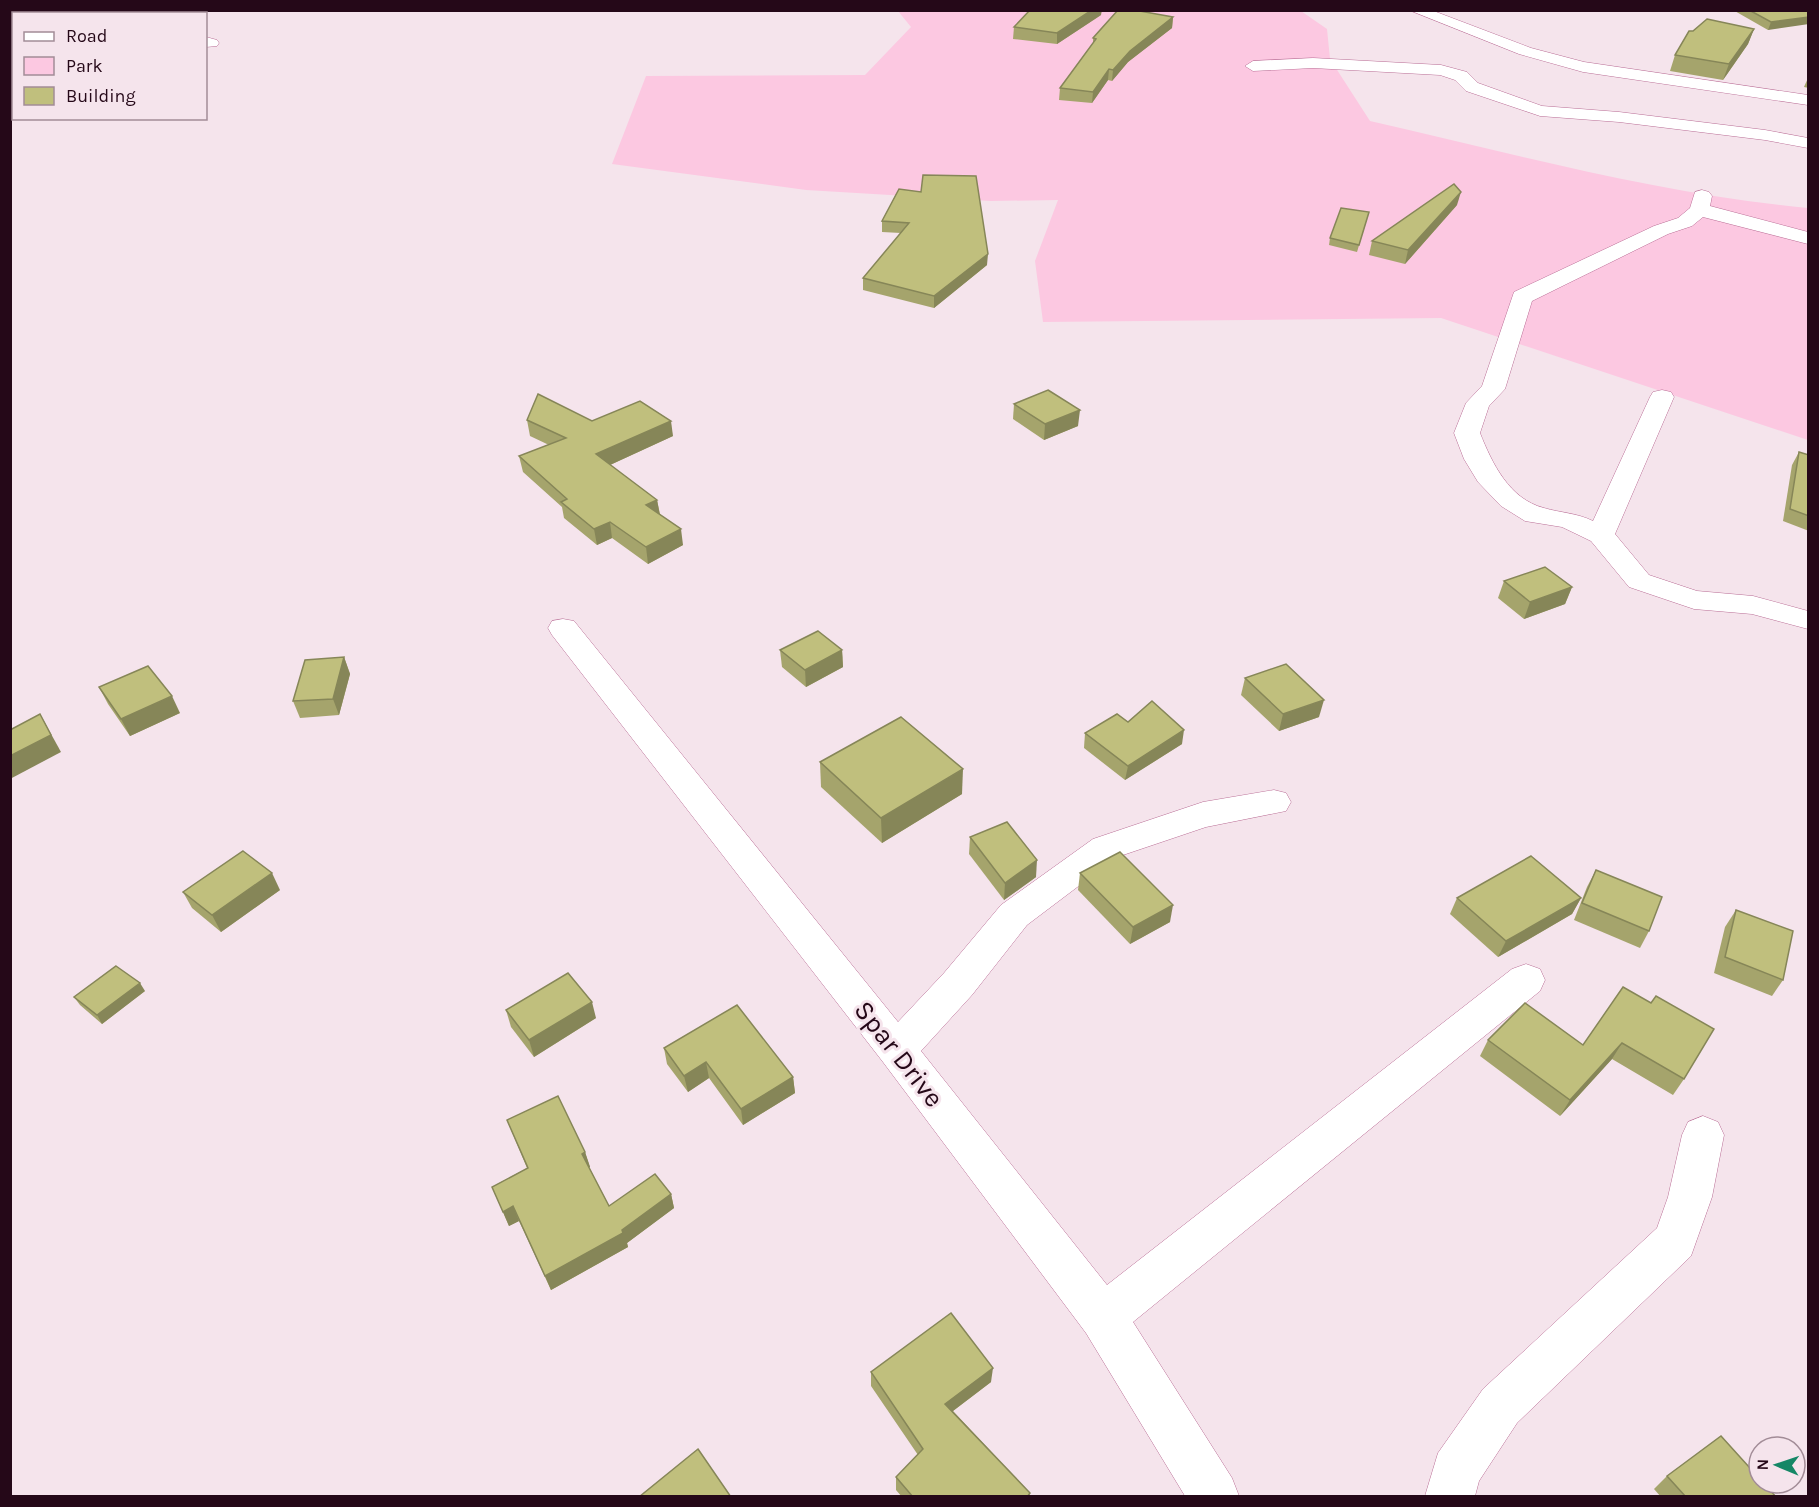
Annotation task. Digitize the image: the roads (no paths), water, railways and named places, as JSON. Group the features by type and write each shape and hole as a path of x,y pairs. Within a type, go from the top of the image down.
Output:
{"street":[{"path":"1416,10 1447,24 1525,51 1583,67 1809,100"},
{"path":"1253,66 1313,63 1441,70 1461,76 1472,87 1540,111 1618,117 1765,135 1809,143"},
{"path":"1809,238 1700,203 1685,222 1661,231 1522,297 1493,389 1478,403 1467,433 1477,459 1491,482 1510,500 1535,515 1569,520 1601,535 1639,582 1694,600 1753,604 1809,620"},
{"path":"1601,535 1662,397"},
{"name":"Spar Drive","path":"563,628 897,1050 1102,1317 1214,1497"},
{"path":"897,1050 958,984 1014,915 1105,848 1203,815 1274,802"},
{"path":"1102,1317 1526,980"},
{"path":"1450,1497 1456,1472 1500,1406 1675,1241 1690,1197 1703,1135"}]}
